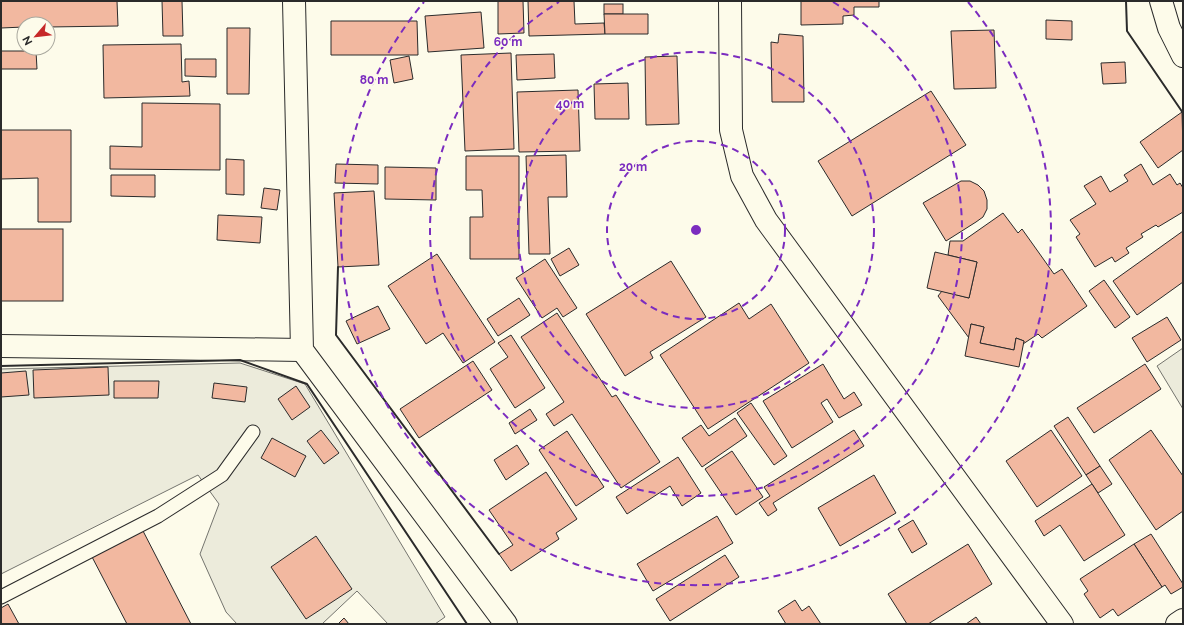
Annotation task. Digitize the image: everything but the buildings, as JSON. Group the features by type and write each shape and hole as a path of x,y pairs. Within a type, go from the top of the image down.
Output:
{"street":[{"path":"294,1 302,350 506,624"},
{"path":"730,1 732,130 742,176 766,220 1062,624"},
{"path":"1162,1 1169,28 1183,56"},
{"path":"1,346 302,350"},
{"path":"1177,624 1183,620"}],"lane":[{"path":"1,597 158,516 222,475 253,432"}],"shaded area":[{"path":"1183,348 1183,409 1157,366"},
{"path":"240,363 305,384 445,617 435,624 388,624 357,591 322,624 237,624 226,612 200,554 219,504 198,475 1,574 1,369"}],"wall":[{"path":"1126,1 1127,31 1183,113"},
{"path":"338,267 336,335 499,554"},
{"path":"1,366 240,360 307,384 467,624"}]}
